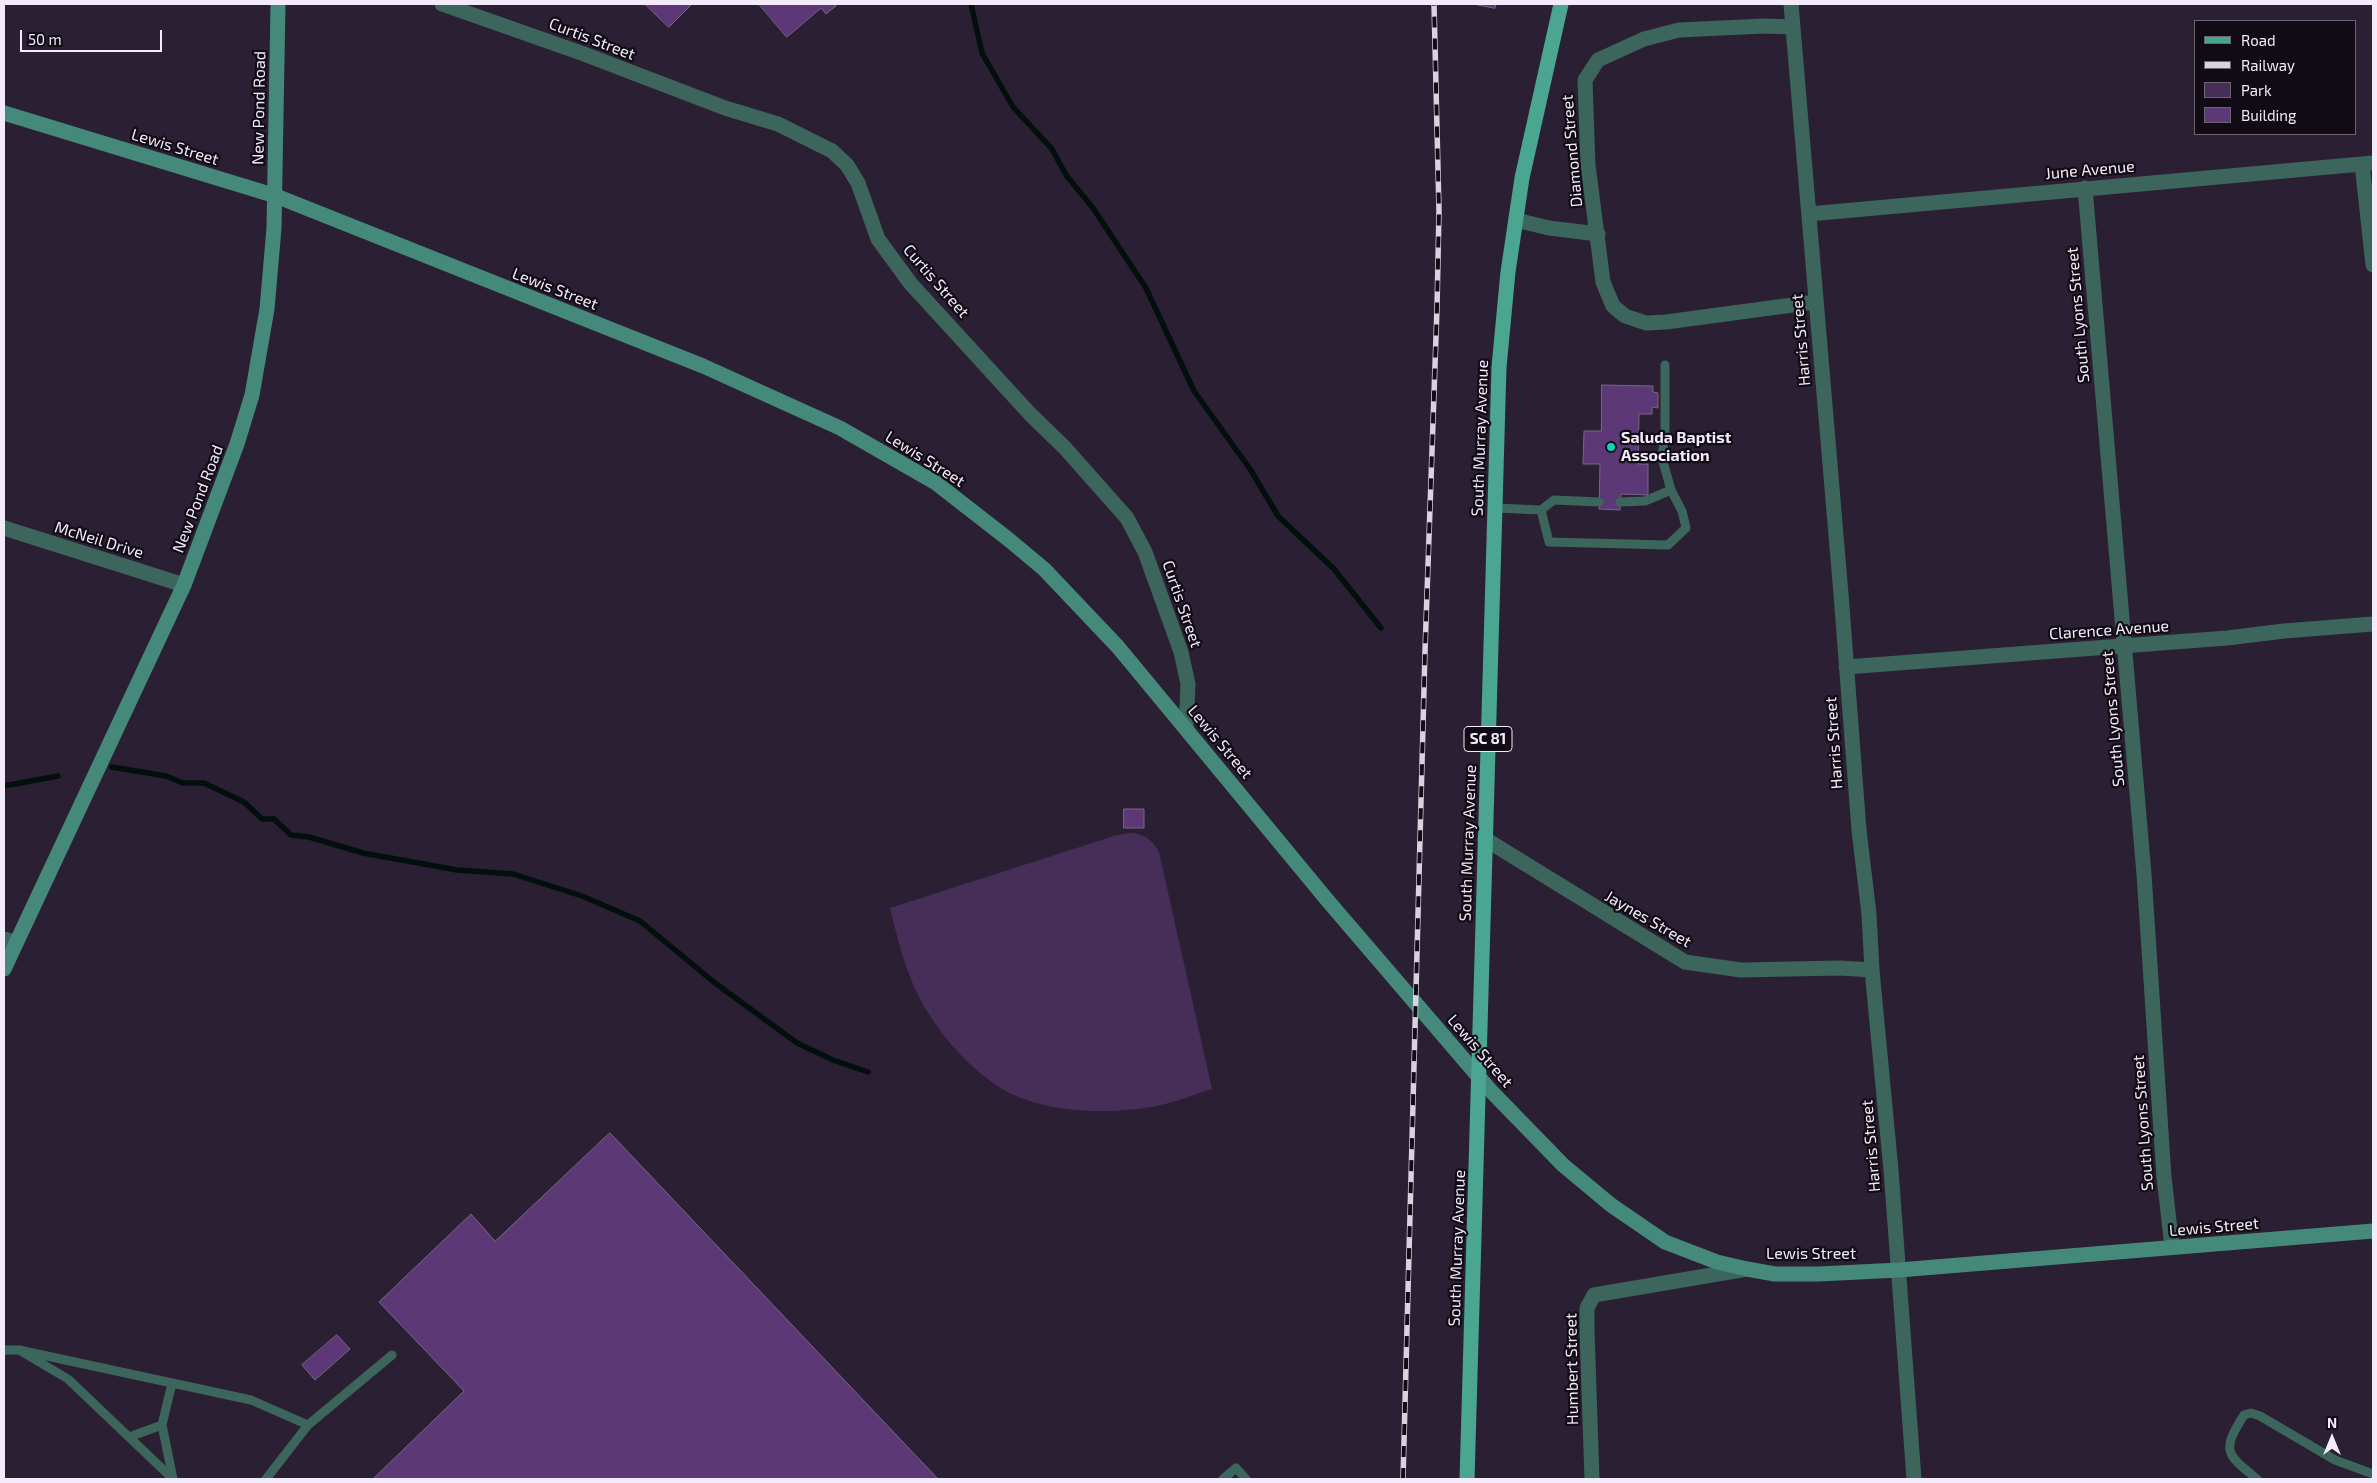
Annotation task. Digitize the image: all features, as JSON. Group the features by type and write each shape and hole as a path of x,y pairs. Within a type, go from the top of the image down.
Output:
{"main road":[{"name":"South Murray Avenue","path":"1467,1479 1499,367 1508,272 1516,220 1536,113 1561,4"}],"street":[{"name":"New Pond Road","path":"4,969 9,940 184,585 237,444 252,395 267,309 276,196 278,4"},
{"name":"Curtis Street","path":"442,4 584,54 725,108 778,124 832,151 847,165 858,183 878,239 911,284 1030,414 1065,448 1127,518 1145,552 1181,652 1188,684 1186,729"},
{"name":"Harris Street","path":"1791,4 1846,667 1899,1270 1914,1479"},
{"name":"Diamond Street","path":"1792,27 1764,26 1679,30 1644,39 1598,60 1585,80 1584,114 1588,165 1603,282 1613,306 1625,316 1646,323 1666,322 1815,302"},
{"name":"Lewis Street","path":"4,113 276,196 703,366 840,428 936,482 1044,569 1118,647 1328,900 1479,1076 1563,1165 1612,1205 1665,1242 1717,1262 1775,1274 1899,1270 2373,1231"},
{"name":"June Avenue","path":"1809,214 2368,163"},
{"path":"2368,163 2373,265"},
{"name":"South Lyons Street","path":"2085,188 2144,874 2164,1177 2172,1248"},
{"name":"Diamond Street","path":"1516,220 1549,228 1598,234"},
{"name":"McNeil Drive","path":"4,528 184,585"},
{"name":"Clarence Avenue","path":"1846,667 2227,638 2284,631 2373,624"},
{"name":"Jaynes Street","path":"1485,839 1685,962 1741,970 1840,968 1872,970"},
{"name":"Humbert Street","path":"1592,1479 1587,1308 1594,1295 1747,1269"}],"lane":[{"path":"1541,510 1549,542 1668,545 1686,528 1682,511 1671,490 1662,458 1665,432 1664,365"},
{"path":"1620,502 1645,501 1671,490"},
{"path":"1495,508 1541,510 1554,500 1599,502"},
{"path":"4,1350 19,1350 251,1400 308,1425"},
{"path":"19,1350 68,1379 173,1479"},
{"path":"266,1479 308,1425 392,1355"},
{"path":"172,1383 162,1425 173,1479"},
{"path":"2257,1479 2234,1460 2229,1449 2230,1436 2244,1415 2251,1413 2260,1416 2335,1460 2373,1474"},
{"path":"128,1437 162,1425"},
{"path":"1223,1479 1236,1468 1246,1479"}],"green space":[{"path":"1132,833 1148,839 1159,852 1212,1089 1150,1107 1105,1111 1059,1108 1017,1096 999,1087 979,1072 952,1045 936,1024 915,989 901,949 890,908 1117,835"}],"building":[{"path":"645,4 692,4 669,27"},
{"path":"759,4 834,4 836,6 826,14 821,8 787,37"},
{"path":"1474,4 1496,4 1495,8"},
{"name":"Saluda Baptist Association","path":"1602,385 1653,386 1653,392 1658,393 1658,408 1652,407 1652,414 1639,414 1638,464 1648,464 1648,495 1621,494 1620,510 1599,509 1600,464 1583,464 1584,431 1601,431"},
{"path":"1124,809 1144,809 1144,828 1124,828"},
{"path":"610,1133 938,1479 373,1479 464,1391 379,1302 471,1214 495,1241"},
{"path":"337,1335 350,1349 315,1380 302,1365"}],"waterway":[{"path":"971,4 982,53 1013,107 1052,149 1066,175 1093,208 1146,288 1194,391 1250,469 1278,516 1334,569 1381,628"},
{"path":"112,767 166,776 183,783 204,783 244,802 262,819 274,819 291,835 309,837 363,853 457,870 513,874 582,896 640,921 715,983 797,1043 833,1060 868,1072"},
{"path":"4,786 58,776"}],"railway":[{"path":"1403,1479 1425,651 1437,308 1439,211 1434,4"}],"place":[{"name":"Saluda Baptist Association","path":"1611,447"}]}
